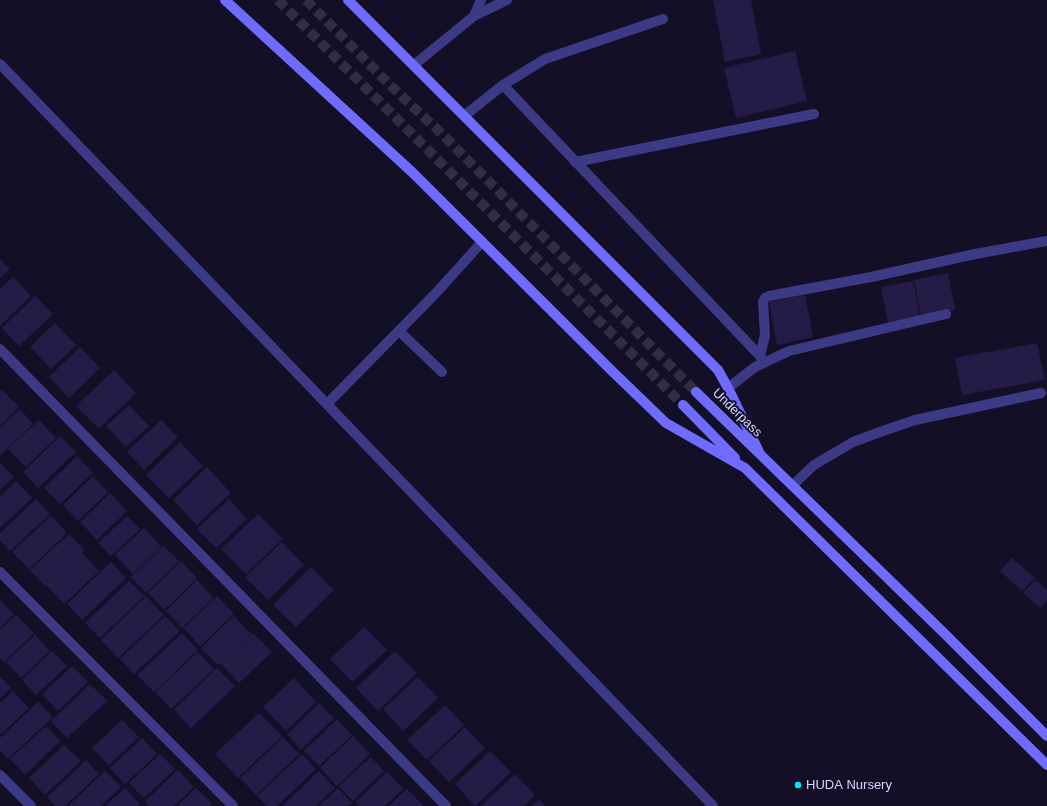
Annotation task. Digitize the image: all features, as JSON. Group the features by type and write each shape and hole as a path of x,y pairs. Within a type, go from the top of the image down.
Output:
{"main road":[{"path":"225,0 412,172 666,423 745,468"},
{"path":"348,0 718,370 760,454"},
{"name":"Underpass","path":"696,392 793,484 1047,736"},
{"path":"682,405 1047,765"}],"street":[{"path":"474,16 481,0"},
{"path":"414,65 474,16 507,0"},
{"path":"464,116 503,85 545,59 663,19"},
{"path":"0,64 713,806"},
{"path":"503,85 762,359"},
{"path":"575,162 814,114"},
{"path":"762,359 765,335 763,302 765,298 769,296 871,277 974,254 1047,241"},
{"path":"327,404 436,293 482,242"},
{"path":"728,388 755,367 762,359 789,351 946,314"},
{"path":"399,331 442,372"},
{"path":"0,349 446,806"},
{"path":"793,484 814,465 853,442 880,432 915,420 1041,393"},
{"path":"0,572 233,806"},
{"path":"0,775 31,806"}],"building":[{"path":"713,0 751,0 761,54 725,62"},
{"path":"795,51 807,101 736,118 724,68"},
{"path":"0,259 10,269 0,278"},
{"path":"948,273 955,310 921,316 914,280"},
{"path":"13,277 31,296 0,326 0,289"},
{"path":"913,281 920,317 888,323 881,287"},
{"path":"805,295 813,337 777,345 769,302"},
{"path":"35,296 53,314 19,346 2,328"},
{"path":"55,323 76,345 51,369 30,347"},
{"path":"1037,343 1045,380 962,395 955,358"},
{"path":"80,347 100,368 69,398 49,377"},
{"path":"114,370 136,393 99,429 76,406"},
{"path":"2,390 19,407 0,426 0,392"},
{"path":"129,405 149,426 126,447 106,426"},
{"path":"20,409 33,424 0,456 0,428"},
{"path":"39,420 56,438 26,467 8,449"},
{"path":"161,420 178,437 144,470 127,452"},
{"path":"60,436 76,452 38,488 23,472"},
{"path":"180,442 203,466 169,498 146,475"},
{"path":"77,456 93,473 60,504 44,488"},
{"path":"0,463 14,477 0,490"},
{"path":"207,467 231,493 197,525 173,500"},
{"path":"93,476 108,492 78,521 63,505"},
{"path":"16,481 32,498 0,528 0,497"},
{"path":"110,493 127,511 97,540 80,522"},
{"path":"36,499 50,514 10,551 0,540 0,533"},
{"path":"229,499 247,519 216,548 197,529"},
{"path":"258,514 283,539 246,574 221,549"},
{"path":"51,516 67,533 29,569 12,552"},
{"path":"127,516 140,529 111,556 98,543"},
{"path":"144,528 162,547 133,574 115,555"},
{"path":"69,534 84,550 82,553 99,571 64,604 47,586 46,587 30,570"},
{"path":"282,542 304,565 268,600 245,577"},
{"path":"164,546 179,561 146,593 131,577"},
{"path":"1012,558 1035,578 1022,591 1000,571"},
{"path":"181,561 197,578 164,610 148,593"},
{"path":"111,562 126,578 82,620 67,604"},
{"path":"311,567 334,590 296,627 273,605"},
{"path":"197,580 214,598 182,628 166,611"},
{"path":"1035,580 1047,590 1047,600 1040,608 1023,593"},
{"path":"129,581 144,596 100,638 85,623"},
{"path":"146,596 164,615 118,658 101,640"},
{"path":"217,596 234,614 200,646 184,628"},
{"path":"0,600 14,614 0,628"},
{"path":"16,615 34,633 4,662 0,658 0,630"},
{"path":"165,616 180,631 134,674 120,659"},
{"path":"234,616 251,634 218,665 201,648"},
{"path":"364,627 387,650 352,682 330,659"},
{"path":"182,633 198,650 154,692 137,675"},
{"path":"253,633 272,652 239,683 220,663"},
{"path":"35,635 50,651 21,678 6,662"},
{"path":"52,651 67,666 36,695 22,680"},
{"path":"395,651 417,673 378,711 356,688"},
{"path":"198,652 214,669 171,709 155,692"},
{"path":"72,666 88,682 58,711 42,694"},
{"path":"217,668 235,686 191,728 174,710"},
{"path":"0,676 11,688 0,699"},
{"path":"418,677 438,698 403,731 383,709"},
{"path":"294,678 316,702 286,731 263,707"},
{"path":"90,684 107,701 67,738 51,721"},
{"path":"13,691 29,708 0,735 0,703"},
{"path":"38,702 53,717 8,759 0,750 0,738"},
{"path":"319,703 334,718 301,750 287,734"},
{"path":"445,705 464,725 427,760 407,740"},
{"path":"259,713 282,736 238,778 215,754"},
{"path":"337,719 352,735 319,766 304,751"},
{"path":"122,720 139,737 109,765 92,748"},
{"path":"46,726 60,741 25,775 10,759"},
{"path":"465,727 485,748 449,782 429,761"},
{"path":"353,736 370,754 337,786 320,768"},
{"path":"283,737 299,754 256,795 240,778"},
{"path":"142,738 157,754 125,784 110,768"},
{"path":"64,745 81,761 45,795 29,778"},
{"path":"490,751 511,772 475,806 455,784"},
{"path":"160,754 175,769 144,798 129,783"},
{"path":"302,754 316,769 277,806 267,806 257,796"},
{"path":"371,757 384,771 353,801 339,786"},
{"path":"86,760 99,774 65,806 56,806 47,797"},
{"path":"178,770 194,787 174,806 149,806 145,801"},
{"path":"105,771 121,787 101,806 68,806"},
{"path":"319,771 335,788 316,806 282,806"},
{"path":"387,772 403,789 385,806 359,806 355,802"},
{"path":"515,774 535,795 524,806 481,806"},
{"path":"125,788 140,804 138,806 105,806"},
{"path":"196,788 212,803 209,806 177,806"},
{"path":"338,788 352,803 348,806 319,806"},
{"path":"407,789 424,806 389,806"},
{"path":"539,799 545,806 532,806"}],"tunnel":[{"path":"278,0 683,405"},
{"path":"306,0 389,84 443,135 696,392"}],"place":[{"name":"HUDA Nursery","path":"798,785"}]}
